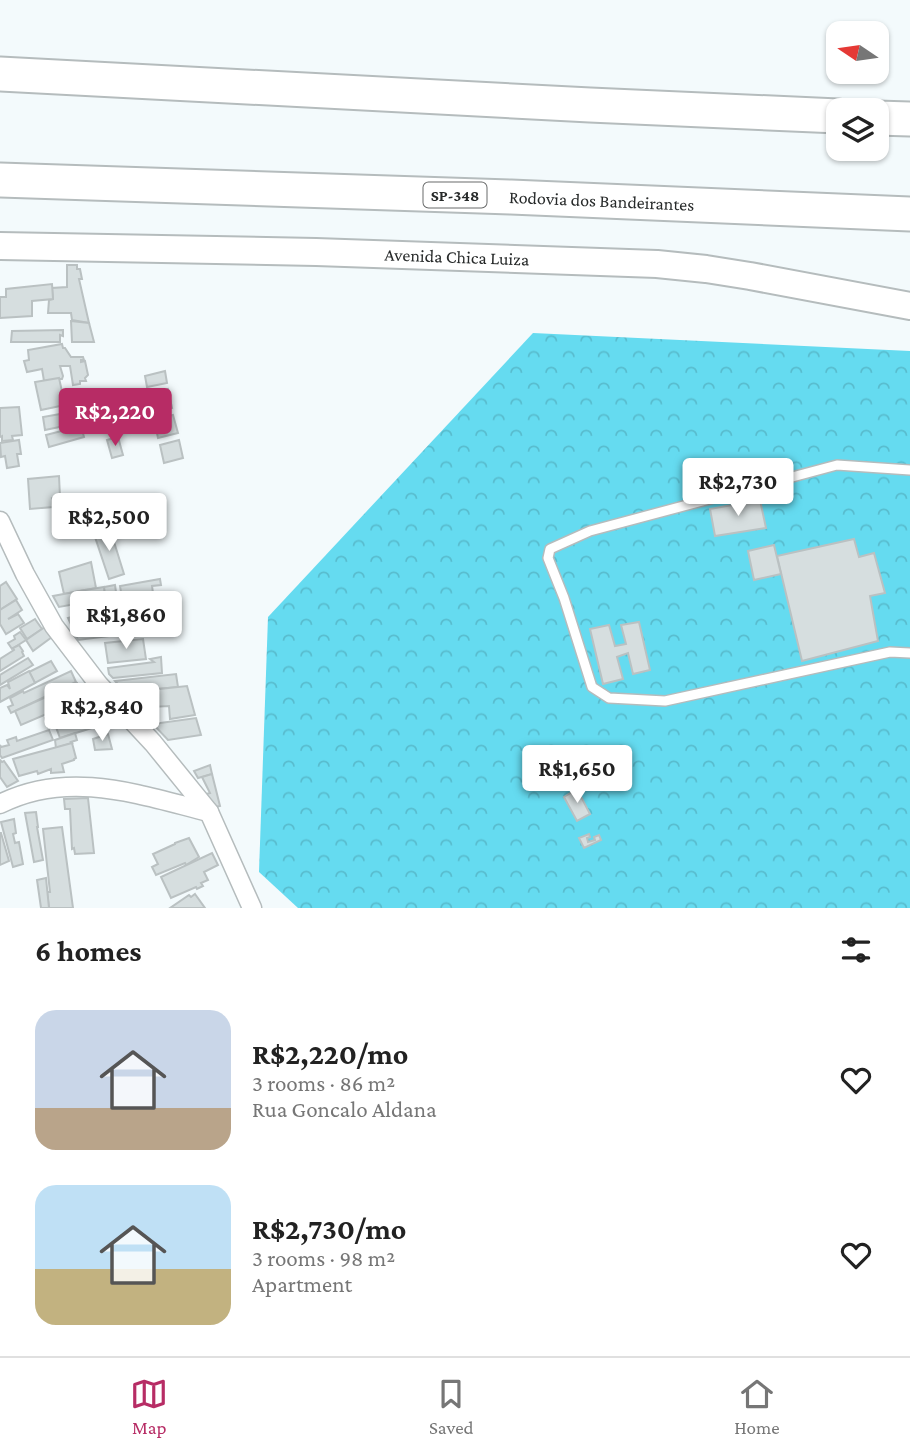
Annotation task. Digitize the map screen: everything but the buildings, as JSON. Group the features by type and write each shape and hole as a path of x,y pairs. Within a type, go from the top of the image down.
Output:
{"highway":[{"path":"0,74 826,115"},
{"path":"889,118 910,119"},
{"name":"Rodovia dos Bandeirantes","path":"0,180 512,197 910,214"}],"main road":[{"name":"Avenida Chica Luiza","path":"0,246 329,252 657,264 750,276 910,306"}],"street":[{"path":"0,522 54,626 99,685 153,743 209,811 252,908"},
{"path":"0,804 43,790 76,785 123,791 209,811"}],"lane":[{"path":"910,470 837,465 590,531 550,549 548,558 564,598 592,687 609,698 665,701 890,652 910,653"}],"green space":[{"path":"533,333 910,351 910,908 298,908 259,872 268,617"}]}
